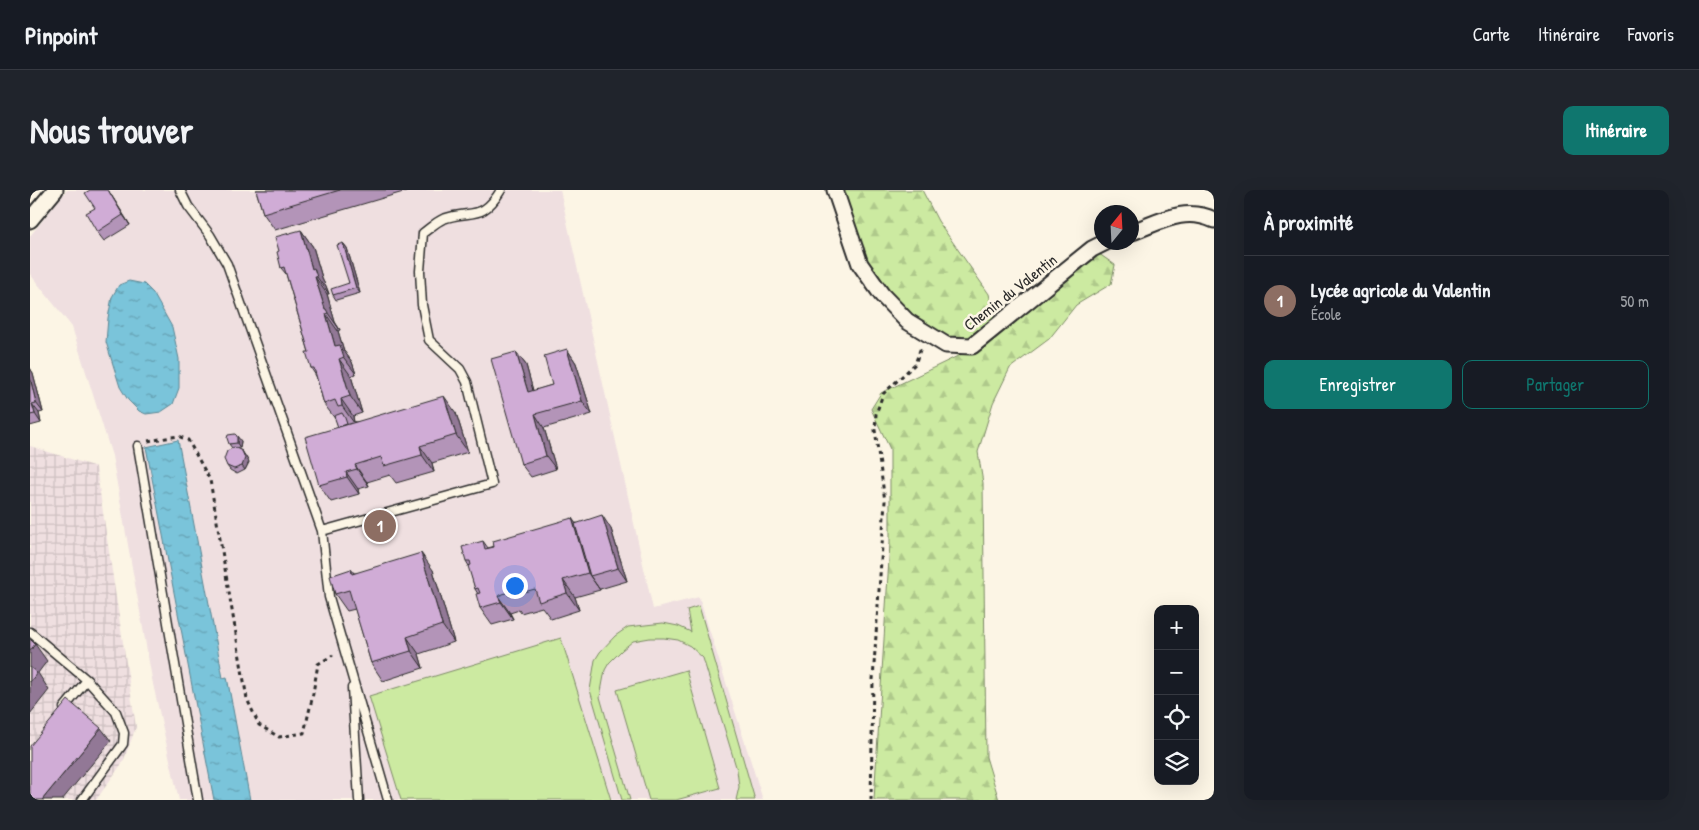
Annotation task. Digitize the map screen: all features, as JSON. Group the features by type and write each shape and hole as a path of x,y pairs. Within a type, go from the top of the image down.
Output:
{"street":[{"path":"30,220 55,190"},
{"name":"Chemin du Valentin","path":"835,190 860,264 882,295 907,321 946,345 972,346 1094,248"},
{"path":"1139,229 1182,214 1203,215 1214,220"}],"lane":[{"path":"180,190 188,206 210,235 227,264 322,531 329,597 388,800"},
{"path":"322,531 492,484 467,382 460,369 429,340 422,305 420,271 423,233 442,219 480,213 496,199 501,190"},
{"path":"138,446 198,800"},
{"path":"30,632 87,680 116,712 124,733 123,744 82,800"},
{"path":"351,674 359,800"},
{"path":"59,715 87,680"}],"path":[{"path":"870,800 873,680 885,501 874,430 876,414 883,394 915,364 926,333"},
{"path":"138,446 148,441 178,436 188,440 210,480 247,698 259,725 279,737 304,733 318,664 344,648"}],"shaded area":[{"path":"67,190 560,190 653,609 699,597 763,800 179,800 153,684 112,456 72,327 30,274 30,236"},
{"path":"30,446 96,467 136,727 123,762 96,800 30,800"}],"green space":[{"path":"841,190 922,190 938,221 989,294 996,326 1092,249 1115,265 1111,284 1076,305 1049,339 1010,368 993,403 978,452 983,483 986,757 999,800 874,800 890,543 890,449 871,409 881,393 962,354 948,340 905,315 862,255"},
{"path":"699,606 755,800 736,800 739,787 737,770 703,658 690,646 678,640 650,638 633,641 609,663 605,670 600,697 630,800 622,800 590,690 595,660 615,636 628,627 663,623 678,626 691,632 687,610"},
{"path":"561,638 611,800 401,800 369,696"},
{"path":"686,670 720,788 676,800 649,800 617,690"}],"water":[{"path":"129,281 144,284 153,293 172,327 179,359 179,388 173,404 161,412 146,414 139,411 128,400 120,387 106,342 112,297 119,285"},
{"path":"178,440 223,678 227,677 250,800 214,800 146,447"}],"building":[{"path":"90,190 108,190 123,215 97,232 86,213 95,208 85,193"},
{"path":"256,190 340,190 263,213"},
{"path":"301,230 312,269 314,268 317,277 315,277 325,309 328,313 326,314 335,346 340,345 344,357 339,359 350,396 341,399 342,406 338,407 335,400 324,404 314,368 311,368 306,352 309,352 284,267 281,268 277,252 279,251 275,237"},
{"path":"343,243 356,288 333,295 331,289 349,283 337,245"},
{"path":"567,349 582,401 535,414 546,456 521,464 491,359 516,352 528,392 552,385 544,356"},
{"path":"30,377 36,403 32,404 35,414 30,415"},
{"path":"444,396 456,435 420,446 422,455 384,466 381,457 355,465 357,469 346,472 347,477 319,485 305,437"},
{"path":"342,413 347,424 338,427 334,416"},
{"path":"235,434 237,436 237,443 229,444 228,435"},
{"path":"234,447 242,451 245,458 242,466 234,469 227,466 224,459 227,451"},
{"path":"602,515 618,568 590,576 575,524"},
{"path":"572,518 588,573 563,580 567,593 539,602 535,589 509,596 508,592 498,596 501,602 480,608 476,594 480,593 478,588 475,589 468,566 471,565 470,561 466,561 462,547 483,541 485,549 494,547 493,541"},
{"path":"421,553 442,625 407,637 411,651 371,663 349,590 335,594 330,576 351,569 352,574"},
{"path":"30,639 35,644 30,651"},
{"path":"30,667 37,673 30,682"},
{"path":"68,700 101,728 42,800 30,800 30,746"}],"place":[{"name":"Lycée agricole du Valentin","path":"380,526"}]}
